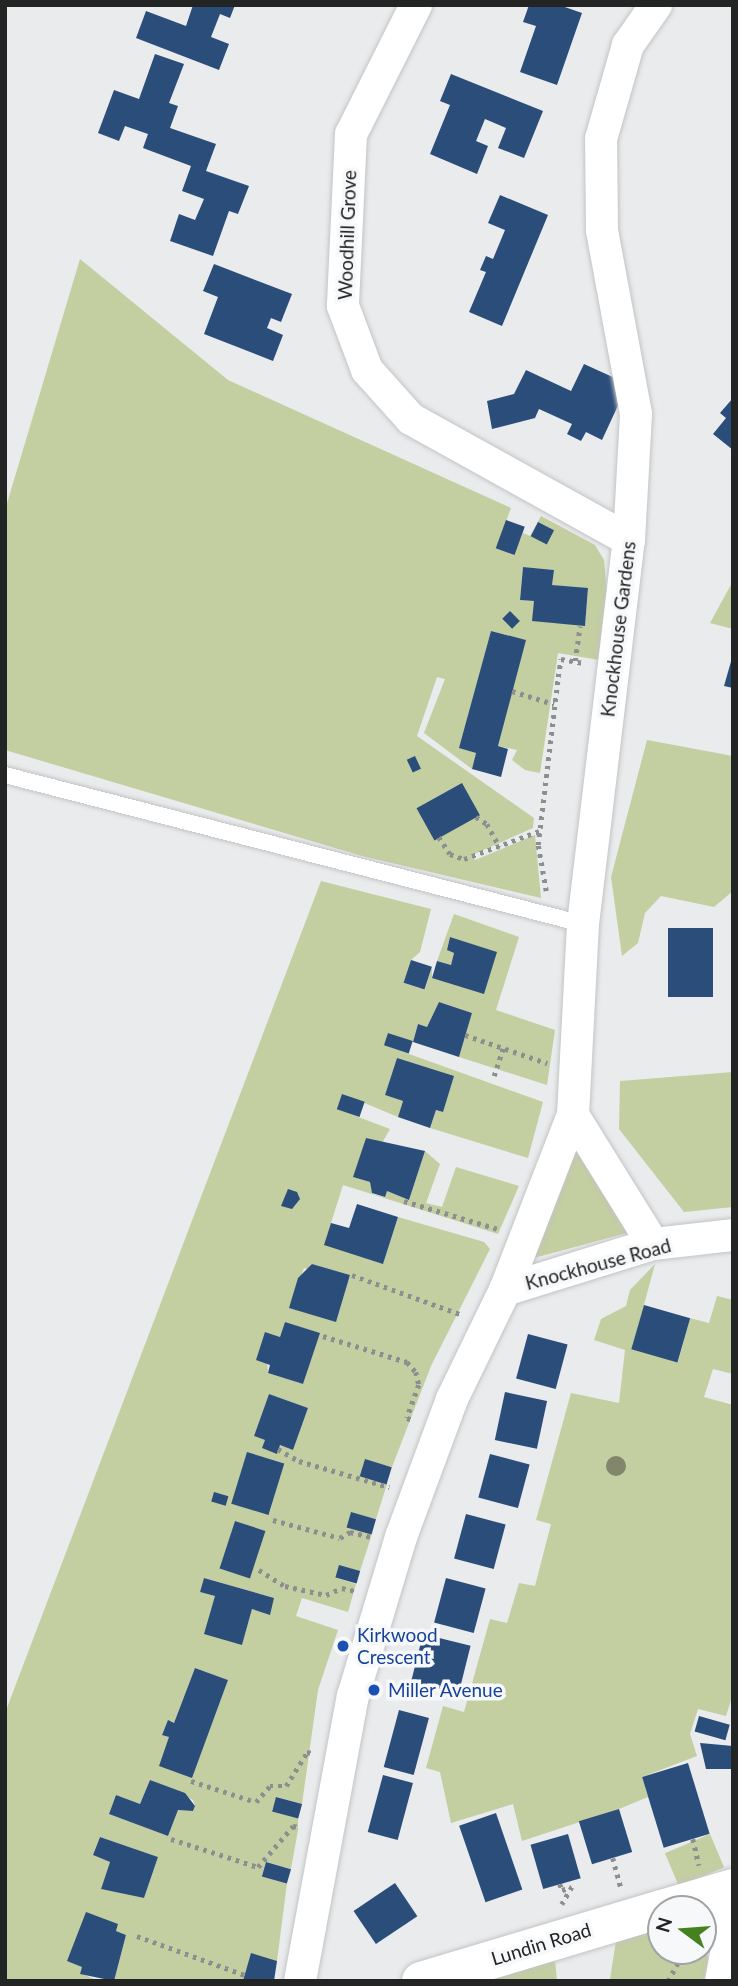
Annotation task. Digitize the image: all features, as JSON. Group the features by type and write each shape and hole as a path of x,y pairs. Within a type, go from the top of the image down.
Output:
{"street":[{"name":"Woodhill Grove","path":"416,5 351,134 343,306 367,370 411,419 629,540"},
{"name":"Knockhouse Gardens","path":"573,1115 575,1073 570,921 614,668 629,540 636,414 602,230 601,139 628,45 656,5"},
{"path":"300,1981 325,1832 341,1757 399,1545 440,1430 485,1328 505,1290 573,1115"},
{"path":"573,1115 653,1244"},
{"name":"Knockhouse Road","path":"505,1290 653,1244 733,1235"},
{"path":"722,1981 729,1937 727,1890"},
{"name":"Lundin Road","path":"710,1895 727,1890"},
{"name":"Lundin Road","path":"421,1981 647,1913"}],"lane":[{"path":"5,775 570,921"}],"path":[{"path":"575,661 580,625"},
{"path":"570,921 545,889 539,831 561,659 614,668"},
{"path":"512,691 554,704"},
{"path":"476,817 487,824 500,847"},
{"path":"439,837 456,858 473,857 539,831"},
{"path":"465,1035 575,1073"},
{"path":"494,1076 503,1048"},
{"path":"404,1201 525,1237"},
{"path":"352,1275 451,1309 485,1328"},
{"path":"323,1336 407,1362 419,1385 407,1418 440,1430"},
{"path":"278,1449 299,1461 416,1495"},
{"path":"273,1520 340,1538 350,1532 399,1545"},
{"path":"259,1570 285,1586 326,1595 342,1588 383,1598"},
{"path":"191,1781 256,1802 270,1786 285,1786 307,1752 341,1757"},
{"path":"171,1839 261,1868 293,1826 325,1832"},
{"path":"137,1936 245,1975"},
{"path":"668,1981 677,1965"}],"green space":[{"path":"80,259 228,380 511,508 496,548 514,555 523,533 530,536 541,516 595,545 604,560 607,593 599,660 558,653 540,773 525,770 512,760 517,750 498,746 525,640 491,631 460,748 476,753 472,769 424,733 445,679 437,677 417,736 534,818 533,828 472,855 475,860 535,835 541,898 362,856 5,750 5,510","holes":["523,567 553,570 552,585 588,589 585,625 534,601 520,600"]},
{"path":"733,581 733,629 710,623"},
{"path":"647,740 733,756 733,891 714,907 661,896 645,913 638,943 622,956 611,877"},
{"path":"321,881 431,909 420,952 411,960 404,983 425,990 432,967 432,978 496,952 450,937 447,950 454,953 451,965 437,961 454,914 519,937 496,1010 555,1030 547,1085 459,1057 472,1013 439,1002 427,1027 418,1024 413,1042 389,1033 384,1045 543,1102 528,1158 430,1128 436,1110 443,1112 397,1058 385,1095 403,1101 398,1117 343,1094 337,1109 390,1129 382,1143 366,1138 354,1177 370,1182 373,1194 384,1197 387,1191 409,1200 425,1151 440,1164 426,1203 442,1207 456,1167 519,1186 498,1234 343,1185 331,1223 325,1245 383,1263 398,1217 484,1242 490,1249 431,1366 392,1467 365,1460 360,1476 387,1484 376,1519 351,1513 347,1527 372,1534 360,1571 339,1566 336,1578 356,1584 348,1612 302,1598 296,1616 338,1630 318,1690 302,1804 277,1797 272,1810 298,1818 291,1869 266,1862 262,1875 287,1883 277,1961 243,1981 114,1981 126,1935 116,1931 118,1924 80,1973 99,1981 5,1981 5,1713","holes":["312,1264 350,1275 336,1321 290,1308 304,1268 310,1270","285,1322 319,1333 303,1384 268,1373 265,1332 280,1337","269,1394 308,1408 293,1450 280,1445 277,1453 263,1448 265,1440 254,1436","247,1453 284,1463 269,1514 232,1504","235,1521 265,1531 250,1578 221,1569","204,1578 274,1598 269,1614 252,1609 242,1645 215,1596 200,1592","195,1668 228,1680 192,1777 169,1737 162,1734 168,1721 174,1723","150,1780 193,1800 195,1806 193,1811 178,1810 168,1836 109,1814 116,1795 140,1804","100,1837 158,1857 144,1898 101,1889 110,1862 93,1855"]},
{"path":"733,1072 733,1207 684,1212 619,1129 620,1081"},
{"path":"577,1143 627,1233 530,1259"},
{"path":"655,1264 632,1349 678,1362 690,1318 709,1323 717,1296 733,1300 733,1374 713,1369 704,1397 733,1405 733,1694 726,1716 698,1709 690,1734 697,1756 642,1777 648,1797 619,1809 522,1841 513,1804 451,1823 440,1772 426,1768 443,1706 464,1712 490,1619 507,1623 519,1583 535,1586 551,1524 536,1520 571,1393 619,1403 625,1350 594,1340 601,1319 626,1306 630,1290"},
{"path":"710,1834 724,1867 679,1886 665,1853"},
{"path":"647,1933 647,1965 707,1965 704,1981 610,1979 616,1941"},
{"path":"555,1959 557,1981 495,1981 495,1977"}],"building":[{"path":"193,5 235,5 230,18 220,14 211,37 229,44 219,70 136,38 146,11 186,26"},
{"path":"529,5 559,5 582,13 557,85 520,72 536,26 523,22"},
{"path":"155,54 184,64 169,103 178,106 170,128 216,144 206,171 249,186 238,214 229,211 213,256 170,241 179,214 195,220 204,199 182,191 191,166 143,148 148,134 125,126 119,141 98,133 114,90 139,99"},
{"path":"451,74 543,111 524,158 498,148 506,128 485,119 476,141 488,146 477,174 430,154 450,105 440,101"},
{"path":"500,195 548,215 502,326 469,312 486,272 480,270 486,256 493,259 505,230 488,223"},
{"path":"214,264 292,294 281,322 271,318 267,328 283,335 273,361 204,334 218,297 203,291"},
{"path":"584,364 628,384 602,440 586,432 581,441 567,434 572,424 539,409 535,418 492,429 487,401 514,394 526,370 571,391"},
{"path":"733,398 733,450 713,434 726,418 720,413"},
{"path":"506,520 525,527 515,555 496,548"},
{"path":"538,522 554,530 547,544 531,536"},
{"path":"523,567 554,570 552,585 588,588 585,626 532,621 534,601 520,600"},
{"path":"510,611 520,621 512,629 502,619"},
{"path":"491,631 526,640 498,746 508,749 501,777 472,769 476,753 459,748"},
{"path":"733,658 733,688 724,686"},
{"path":"415,756 421,769 413,772 407,760"},
{"path":"462,783 480,815 434,841 417,808"},
{"path":"668,928 713,928 713,997 668,997"},
{"path":"450,937 497,952 484,994 432,978 437,961 451,965 454,953 447,950"},
{"path":"411,960 432,967 425,990 404,983"},
{"path":"439,1002 472,1013 459,1057 413,1042 418,1024 427,1027"},
{"path":"388,1033 413,1041 409,1053 384,1045"},
{"path":"397,1058 454,1076 443,1112 436,1110 430,1128 398,1117 403,1101 385,1095"},
{"path":"342,1094 365,1102 359,1117 337,1109"},
{"path":"366,1138 425,1151 409,1200 387,1191 385,1197 372,1193 370,1182 353,1177"},
{"path":"288,1189 297,1192 300,1199 292,1209 281,1206"},
{"path":"357,1204 398,1217 383,1264 324,1245 331,1223 349,1228"},
{"path":"312,1264 350,1275 336,1322 289,1308 298,1278"},
{"path":"644,1305 690,1318 677,1362 631,1349"},
{"path":"285,1322 320,1333 303,1384 268,1373 270,1365 256,1360 265,1332 280,1337"},
{"path":"528,1334 568,1345 556,1389 516,1378"},
{"path":"505,1392 547,1401 537,1449 495,1440"},
{"path":"269,1394 308,1408 293,1450 280,1445 277,1454 262,1448 265,1440 254,1436"},
{"path":"247,1452 284,1463 269,1515 231,1504"},
{"path":"490,1454 530,1465 518,1508 478,1497"},
{"path":"365,1459 392,1467 387,1484 360,1476"},
{"path":"214,1492 228,1496 226,1506 211,1502"},
{"path":"351,1512 376,1519 372,1535 347,1527"},
{"path":"466,1514 506,1525 494,1569 454,1558"},
{"path":"235,1521 265,1531 250,1578 220,1569"},
{"path":"339,1565 360,1571 357,1584 335,1577"},
{"path":"204,1578 274,1598 270,1615 252,1609 242,1645 204,1634 215,1596 200,1592"},
{"path":"446,1578 486,1589 474,1633 434,1622"},
{"path":"423,1634 471,1646 458,1694 411,1683"},
{"path":"195,1668 228,1680 192,1778 159,1766 169,1737 162,1735 168,1720 174,1723"},
{"path":"399,1710 429,1718 414,1775 384,1767"},
{"path":"699,1716 730,1725 725,1740 695,1731"},
{"path":"700,1743 733,1746 733,1769 706,1769"},
{"path":"688,1763 710,1834 664,1848 642,1777"},
{"path":"383,1775 413,1783 398,1840 368,1832"},
{"path":"150,1780 185,1793 195,1806 193,1811 178,1810 168,1836 109,1814 116,1795 140,1804"},
{"path":"276,1797 302,1804 298,1818 272,1811"},
{"path":"619,1809 632,1852 592,1864 579,1821"},
{"path":"496,1813 522,1890 485,1902 459,1826"},
{"path":"568,1834 581,1878 543,1889 531,1845"},
{"path":"100,1837 158,1857 144,1898 101,1889 110,1862 93,1855"},
{"path":"266,1862 291,1869 287,1884 262,1876"},
{"path":"395,1883 417,1916 376,1944 354,1911"},
{"path":"86,1912 118,1924 116,1931 126,1935 114,1981 80,1974 82,1967 67,1961"},
{"path":"251,1953 277,1961 274,1981 243,1981"}],"place":[{"name":"Kirkwood Crescent","path":"343,1646"},
{"name":"Miller Avenue","path":"374,1690"}]}
